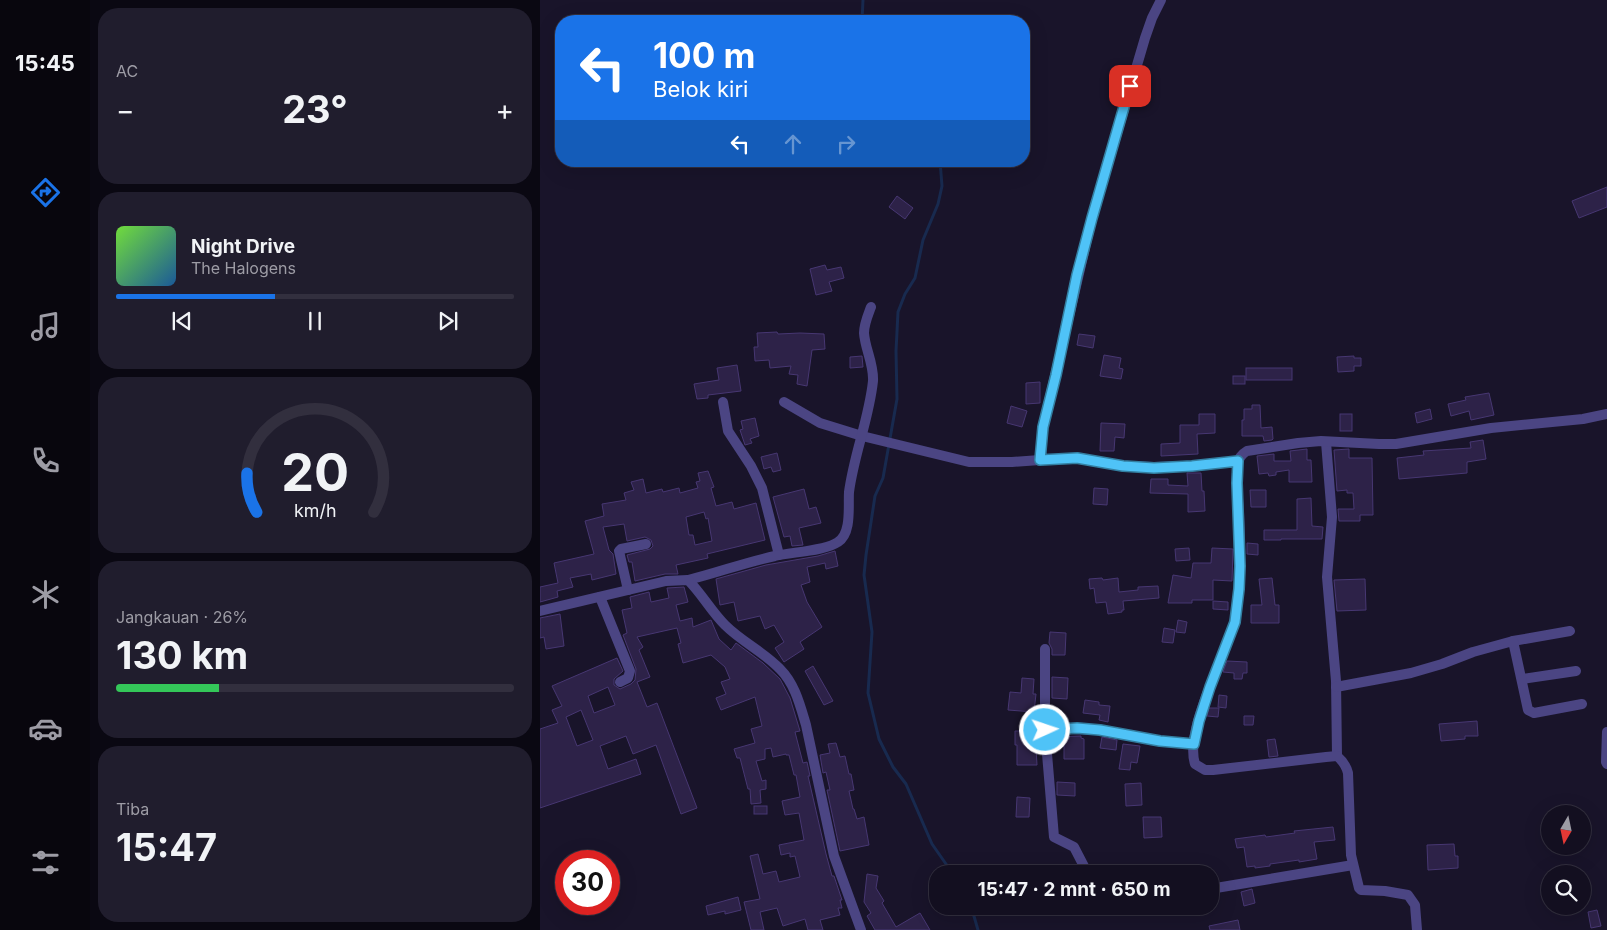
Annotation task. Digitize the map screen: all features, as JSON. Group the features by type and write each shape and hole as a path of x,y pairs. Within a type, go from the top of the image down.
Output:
{"street":[{"path":"1040,460 1043,427 1077,275 1092,218 1145,38 1152,18 1162,0"},
{"path":"540,611 666,582 688,580 779,555 829,546 839,542 847,522 855,456 862,436 871,394 873,378 864,334 871,307"},
{"path":"723,402 728,431 751,466 762,488 779,555"},
{"path":"784,402 820,423 862,436 969,462 1012,462 1077,458 1123,466 1154,468 1238,461"},
{"path":"1336,756 1226,769 1205,770 1195,764 1194,744 1204,704 1230,636 1236,614 1240,566 1237,483 1238,461 1241,456 1247,451 1298,443 1396,444 1491,428 1583,420 1607,414"},
{"path":"1326,442 1332,516 1327,577 1336,687 1336,756 1346,765 1348,772 1350,842 1353,865 1356,881 1361,890 1404,894 1411,898 1415,905 1417,930"},
{"path":"628,590 619,551 646,544"},
{"path":"688,580 731,631 779,667 795,691 806,725 834,856 861,930"},
{"path":"600,597 630,671 628,678 620,682"},
{"path":"1336,687 1411,674 1513,640 1570,631"},
{"path":"1513,640 1527,705 1531,713 1582,704"},
{"path":"1045,649 1045,730 1054,837 1074,847 1083,865"},
{"path":"1522,679 1576,671"},
{"path":"1045,730 1077,728 1100,730 1160,741 1194,744"},
{"path":"1607,732 1607,764"},
{"path":"1219,887 1353,865"}],"building":[{"path":"1607,187 1607,207 1579,218 1572,201"},
{"path":"897,196 913,208 905,219 889,207"},
{"path":"825,265 827,270 841,267 844,278 829,282 832,291 816,295 810,269"},
{"path":"777,332 778,334 824,334 825,349 812,350 807,386 797,384 798,375 789,374 791,366 770,368 769,360 755,361 754,347 758,347 757,333"},
{"path":"1079,334 1095,336 1093,348 1077,345"},
{"path":"1104,355 1121,358 1119,368 1123,369 1121,379 1100,376"},
{"path":"862,356 863,367 850,368 850,357"},
{"path":"1354,356 1354,358 1361,358 1361,366 1354,366 1354,371 1338,372 1337,357"},
{"path":"737,365 741,391 708,395 708,398 697,399 694,384 719,380 717,368"},
{"path":"1246,368 1292,368 1292,380 1246,380"},
{"path":"1233,376 1245,376 1245,384 1233,384"},
{"path":"1040,382 1040,403 1026,404 1026,383"},
{"path":"1489,393 1494,415 1471,420 1469,411 1451,416 1448,404 1466,400 1465,397"},
{"path":"1252,405 1260,405 1261,428 1272,427 1272,440 1264,441 1263,436 1242,436 1244,409 1252,409"},
{"path":"1011,406 1027,411 1022,427 1007,423"},
{"path":"1430,409 1432,419 1417,423 1415,413"},
{"path":"1199,414 1215,414 1215,433 1197,434 1198,454 1161,456 1161,444 1180,443 1180,425 1199,425"},
{"path":"1340,414 1352,414 1352,431 1340,431"},
{"path":"755,418 759,436 750,439 752,443 745,445 740,430 743,429 741,421"},
{"path":"1101,423 1125,424 1124,438 1115,437 1114,451 1100,451"},
{"path":"1483,440 1486,459 1467,462 1467,473 1399,479 1397,458 1424,455 1423,451 1471,448 1470,442"},
{"path":"1307,449 1307,460 1311,460 1312,482 1289,482 1289,470 1276,472 1276,475 1269,476 1268,473 1259,474 1257,456 1274,454 1274,461 1291,461 1290,451"},
{"path":"1349,449 1349,458 1372,458 1373,515 1360,515 1360,521 1339,521 1338,509 1354,509 1353,493 1347,493 1347,490 1337,491 1334,450"},
{"path":"777,453 781,470 773,472 771,467 764,469 761,457"},
{"path":"708,471 714,487 711,488 716,506 732,502 734,509 756,503 765,540 707,554 708,558 676,565 678,574 665,574 635,581 632,562 629,562 627,555 650,549 653,546 651,540 645,537 627,541 624,524 603,527 609,550 613,554 616,574 592,580 591,574 570,578 573,587 557,591 558,597 540,602 540,587 558,583 554,563 594,554 585,521 604,516 602,504 626,500 624,493 634,490 631,482 643,479 646,493 662,489 663,492 679,488 680,493 698,488 696,482 700,481 698,473","holes":["704,512 706,519 708,518 712,541 695,545 693,535 689,535 686,517"]},
{"path":"1187,473 1201,473 1205,511 1188,512 1188,494 1150,493 1151,479 1168,479 1168,485 1188,486"},
{"path":"1094,488 1108,489 1107,505 1093,504"},
{"path":"804,489 809,509 816,507 821,523 799,528 803,545 792,546 790,536 784,537 773,497"},
{"path":"1250,490 1266,490 1266,507 1251,507"},
{"path":"1311,498 1312,526 1323,527 1322,539 1264,540 1264,530 1297,530 1297,499"},
{"path":"1247,543 1258,544 1258,555 1247,554"},
{"path":"1189,548 1190,560 1176,561 1175,549"},
{"path":"1212,548 1233,549 1232,581 1213,580 1213,600 1192,600 1192,603 1168,603 1173,575 1191,578 1193,563 1211,563"},
{"path":"835,551 838,566 826,569 825,563 807,567 810,582 801,585 807,602 822,627 800,642 804,649 784,662 775,648 784,642 774,625 765,629 760,616 738,621 734,602 720,605 716,579 766,565 818,556"},
{"path":"1102,578 1103,580 1118,578 1119,592 1138,590 1138,587 1158,586 1159,598 1123,601 1124,610 1122,612 1108,614 1106,602 1096,603 1094,588 1090,589 1089,579"},
{"path":"1272,578 1275,605 1279,605 1279,623 1251,623 1251,605 1262,605 1259,579"},
{"path":"1365,579 1366,610 1337,611 1334,580"},
{"path":"684,587 688,602 676,605 680,621 692,618 693,627 711,620 719,639 731,650 736,643 763,663 780,679 790,698 800,731 795,732 803,763 807,762 810,776 808,776 826,854 832,876 834,876 842,900 840,900 842,908 838,908 840,915 820,920 823,930 808,930 805,919 783,926 777,908 760,912 764,930 751,930 744,902 760,899 750,856 758,854 763,874 776,871 779,882 800,877 795,856 790,857 790,853 781,855 779,845 804,840 799,813 785,815 782,801 800,797 796,775 794,775 789,755 773,757 771,748 765,749 765,759 756,761 762,781 766,780 766,789 760,790 761,803 751,804 750,789 748,789 740,758 737,758 734,749 755,743 751,729 762,726 755,697 721,710 716,698 726,694 721,682 730,679 725,667 711,655 683,663 678,644 681,643 677,628 637,637 643,647 639,650 650,677 637,682 647,707 657,703 697,808 681,814 656,745 633,754 626,736 600,746 608,769 636,759 641,774 540,808 540,729 558,723 552,710 562,706 552,686 617,658 623,671 614,679 614,685 620,689 631,684 635,680 636,669 623,635 627,633 622,610 632,608 630,597 649,592 651,602 669,598 667,588","holes":["608,687 615,705 594,713 588,696","581,710 593,740 577,746 566,717"]},
{"path":"1213,601 1228,602 1228,610 1213,609"},
{"path":"560,614 564,646 546,649 544,637 540,638 540,618"},
{"path":"1178,620 1187,622 1185,633 1176,632"},
{"path":"1164,628 1175,630 1173,643 1162,642"},
{"path":"1050,632 1066,633 1065,655 1052,655 1049,643"},
{"path":"1227,661 1247,662 1247,673 1243,673 1242,679 1234,679 1234,673 1223,672"},
{"path":"813,666 833,701 824,705 805,671"},
{"path":"1052,677 1068,678 1067,699 1052,698"},
{"path":"1022,678 1034,679 1033,694 1036,694 1034,712 1008,710 1010,692 1021,693"},
{"path":"1219,695 1227,696 1226,708 1218,707"},
{"path":"1085,700 1099,702 1099,705 1110,706 1108,722 1099,720 1100,715 1083,713"},
{"path":"1209,708 1219,708 1218,717 1207,716"},
{"path":"1244,716 1254,716 1253,725 1244,725"},
{"path":"1477,721 1478,736 1465,736 1465,739 1441,741 1439,724"},
{"path":"1015,731 1035,731 1037,765 1017,765"},
{"path":"1081,736 1084,739 1084,759 1064,759 1064,743 1056,743 1056,737"},
{"path":"1102,737 1117,740 1116,750 1100,748"},
{"path":"1275,739 1278,756 1269,757 1267,740"},
{"path":"836,743 840,757 845,756 849,774 851,774 854,790 849,791 853,809 857,819 864,817 869,845 840,851 827,790 830,790 826,772 823,773 820,755 830,753 828,744"},
{"path":"1123,744 1140,746 1137,763 1131,762 1130,770 1119,769"},
{"path":"1057,782 1075,783 1075,796 1057,795"},
{"path":"1141,783 1142,805 1126,806 1125,784"},
{"path":"1017,797 1030,798 1029,817 1016,817"},
{"path":"754,806 767,806 767,814 754,814"},
{"path":"1143,817 1161,817 1162,837 1144,838"},
{"path":"1333,827 1335,840 1314,842 1317,859 1270,864 1270,866 1255,868 1255,866 1247,867 1244,847 1237,848 1235,839 1265,835 1266,837 1295,833 1294,831"},
{"path":"1454,844 1455,856 1458,856 1458,868 1428,870 1427,845"},
{"path":"867,874 878,876 876,888 884,901 882,903 896,927 920,913 930,930 875,930 867,916 871,913 864,902"},
{"path":"1252,889 1255,903 1244,906 1241,892"},
{"path":"738,897 741,910 725,914 725,911 708,915 706,906"},
{"path":"1597,910 1601,926 1591,928 1589,915 1591,915 1591,911"},
{"path":"1238,920 1240,930 1210,930 1209,926"}],"waterway":[{"path":"862,15 863,0"},
{"path":"940,167 942,186 938,204 923,240 915,278 905,294 898,312 896,351 897,399 883,478 875,496 864,575 872,632 868,693 879,739 893,767 906,784 932,844 947,865"},
{"path":"974,915 978,930"}],"route":[{"path":"1045,730 1077,728 1100,730 1160,741 1194,744 1204,704 1235,622 1237,607 1240,566 1238,461 1154,468 1123,466 1077,458 1040,460 1043,427 1077,275 1130,86"}]}
